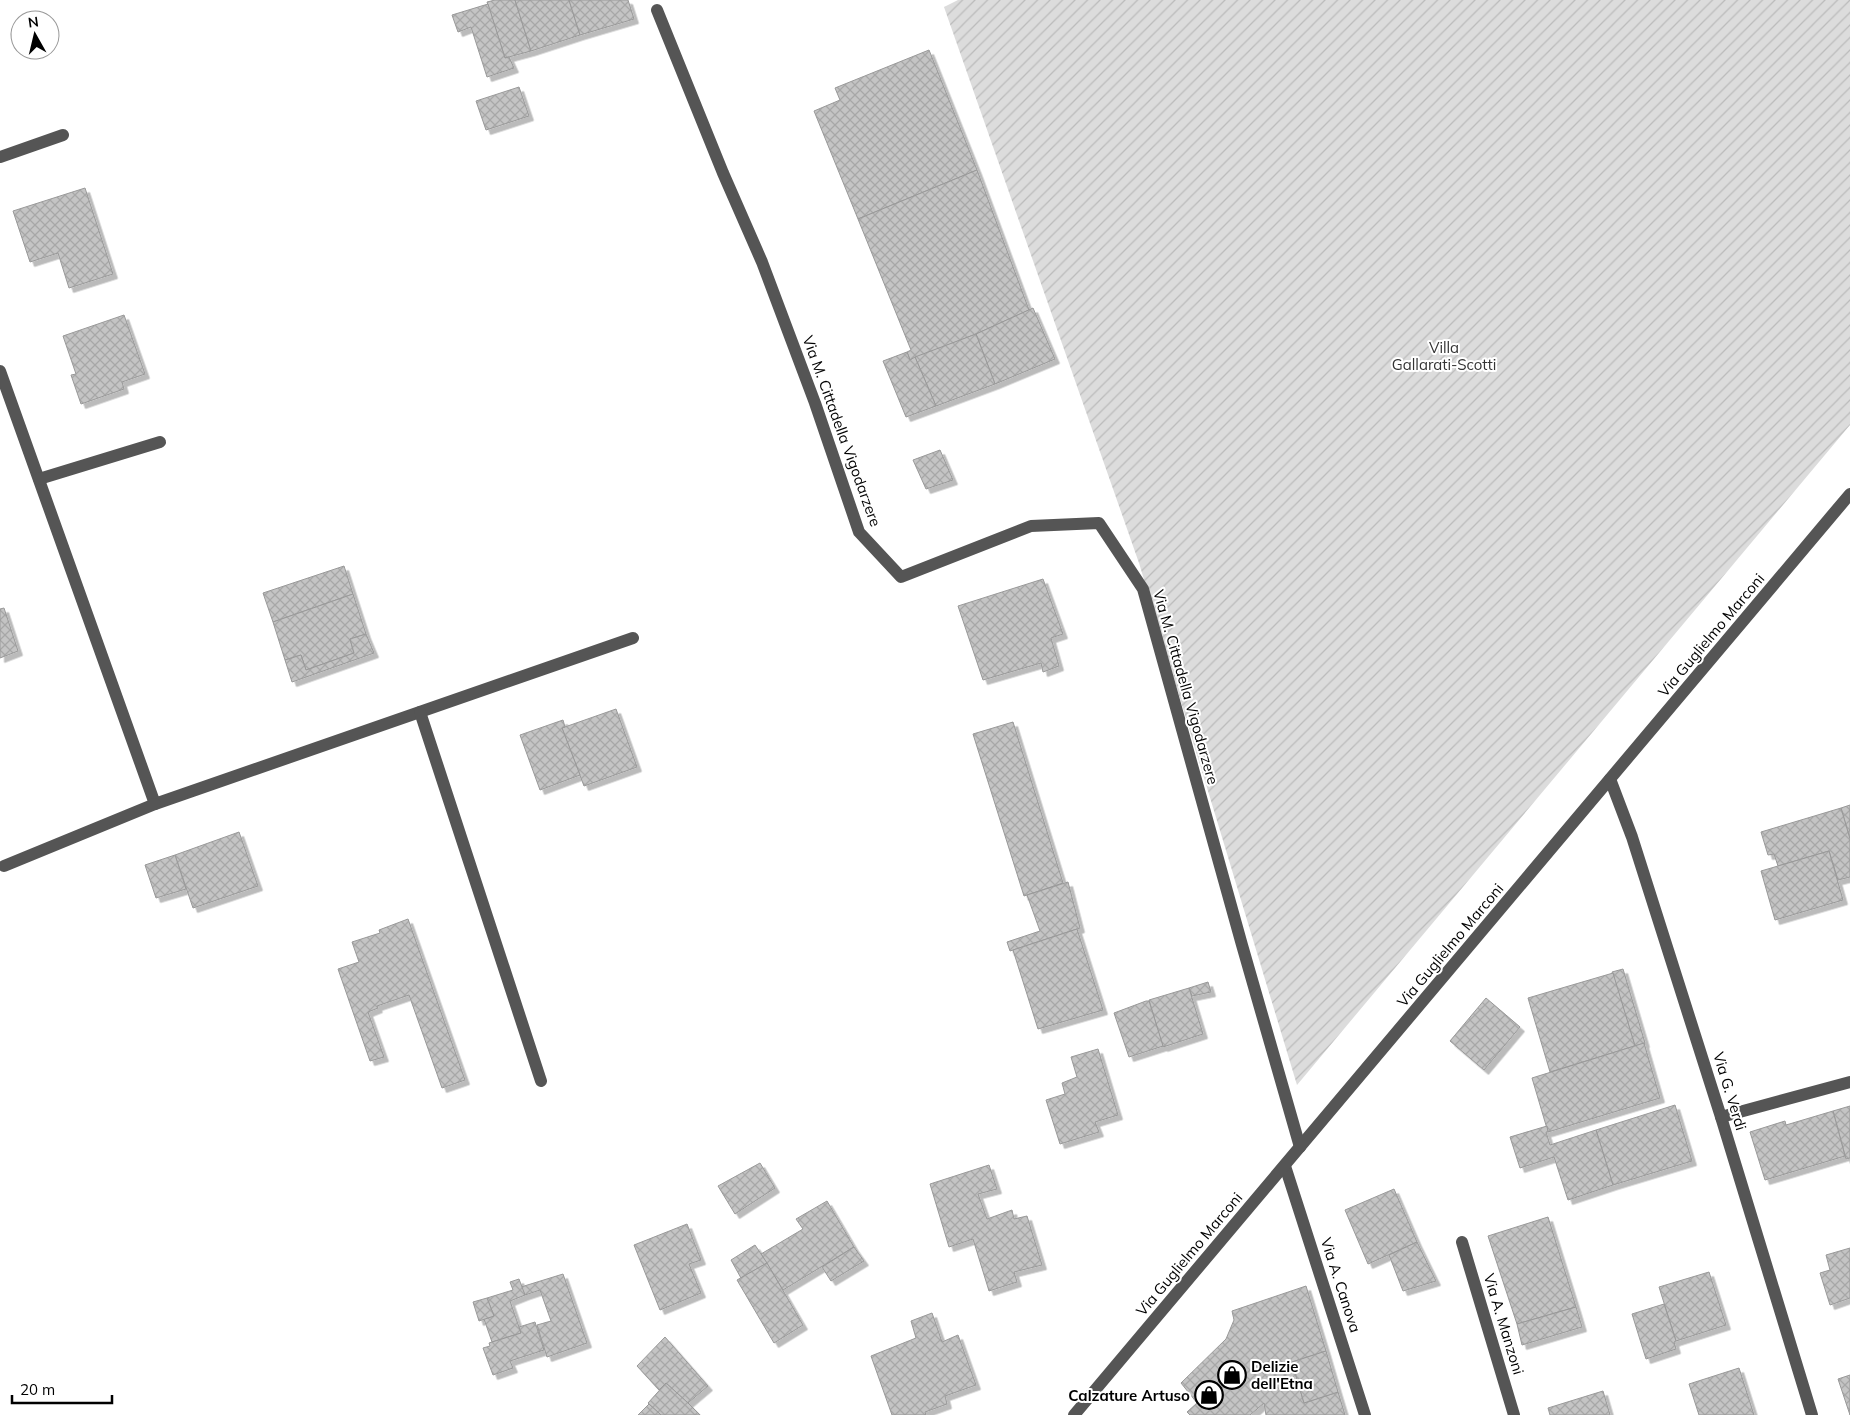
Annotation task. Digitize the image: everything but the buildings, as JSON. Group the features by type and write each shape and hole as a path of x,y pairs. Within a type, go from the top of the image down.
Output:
{"street":[{"name":"Via M. Cittadella Vigodarzere","path":"657,10 723,173 762,262 815,403 859,532 901,577 1031,526 1099,523 1143,589 1300,1147"},
{"path":"0,157 63,135"},
{"path":"0,371 155,804"},
{"path":"39,479 160,442"},
{"name":"Via Guglielmo Marconi","path":"1074,1415 1850,494"},
{"path":"4,866 155,804 633,638"},
{"path":"420,712 541,1081"},
{"name":"Via G. Verdi","path":"1610,779 1632,837 1721,1117 1812,1415"},
{"path":"1721,1117 1850,1082"},
{"name":"Via A. Canova","path":"1285,1166 1365,1415"},
{"name":"Via A. Manzoni","path":"1462,1242 1514,1415"}],"green space":[{"name":"Villa Gallarati-Scotti","path":"958,0 1850,0 1850,425 1297,1085 1139,563 944,7"}],"place":[{"name":"Delizie dell'Etna","path":"1232,1375"},
{"name":"Calzature Artuso","path":"1209,1395"}]}
